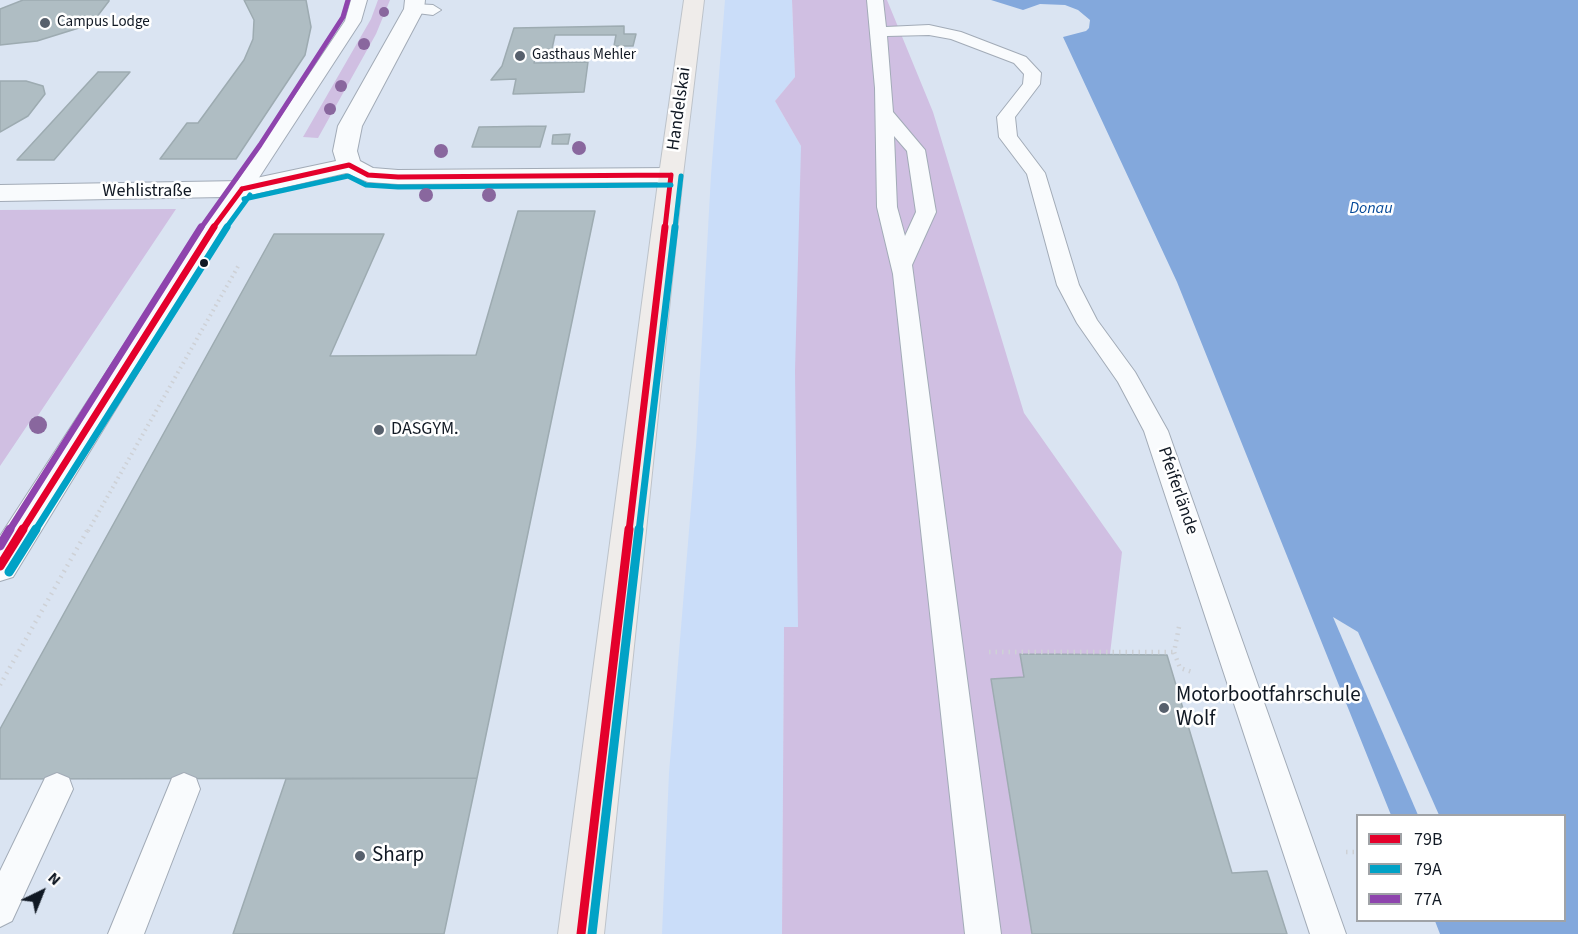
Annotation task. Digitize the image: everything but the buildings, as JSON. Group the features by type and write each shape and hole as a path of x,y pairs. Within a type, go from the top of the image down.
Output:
{"main road":[{"name":"Handelskai","path":"581,934 671,175 694,0"}],"street":[{"path":"420,6 350,126 345,151 349,165 368,175 398,177 671,175"},
{"name":"Wehlistraße","path":"0,193 242,189 349,165"},
{"path":"0,566 219,219 242,189"}],"lane":[{"path":"242,189 353,21 359,0"},
{"path":"875,0 884,112 887,207 902,264 983,934"},
{"name":"Pfeiferlände","path":"879,32 929,30 956,35 1020,60 1033,73 1031,84 1006,117 1008,137 1036,173 1068,285 1088,323 1127,378 1156,431 1328,934"},
{"path":"884,112 916,150 926,212 902,264"},
{"path":"0,909 57,789"},
{"path":"126,934 184,789"}],"path":[{"path":"0,685 242,259"},
{"path":"949,652 1174,652 1180,668"}],"shaded area":[{"path":"378,0 390,0 376,34 318,138 303,137 371,19"},
{"path":"725,0 792,0 795,77 775,101 801,146 798,627 784,628 782,934 662,934 669,773 696,446 711,175"},
{"path":"792,0 887,0 933,112 1024,413 1122,552 1110,654 1020,654 1024,677 991,679 1032,934 782,934 784,627 798,627 795,371 801,146 775,101 795,77"},
{"path":"176,209 37,417 33,417 0,466 0,210"}],"water":[{"name":"Donau","path":"991,0 1578,0 1578,934 1440,934 1435,922 1566,922 1566,814 1391,814 1177,282 1063,37 1086,31 1090,20 1078,10 1065,5 1040,4 1023,10"}],"pier":[{"path":"1333,617 1358,632 1439,814 1418,814"}],"transit line":[{"name":"77A","path":"0,546 210,213 260,145 343,17 348,0"},
{"name":"79B","path":"242,189 349,165 368,175 398,177 671,175"},
{"name":"79B","path":"581,934 671,175"},
{"name":"79A","path":"244,199 348,176 366,185 398,187 671,185"},
{"name":"79A","path":"592,934 681,176"},
{"name":"79B","path":"0,566 219,219 242,189"},
{"name":"79A","path":"9,572 228,225 250,195"}],"place":[{"name":"Campus Lodge","path":"45,23"},
{"name":"Gasthaus Mehler","path":"520,56"},
{"name":"DASGYM.","path":"379,430"},
{"name":"Motorbootfahrschule Wolf","path":"1164,708"},
{"name":"Sharp","path":"360,856"}]}
